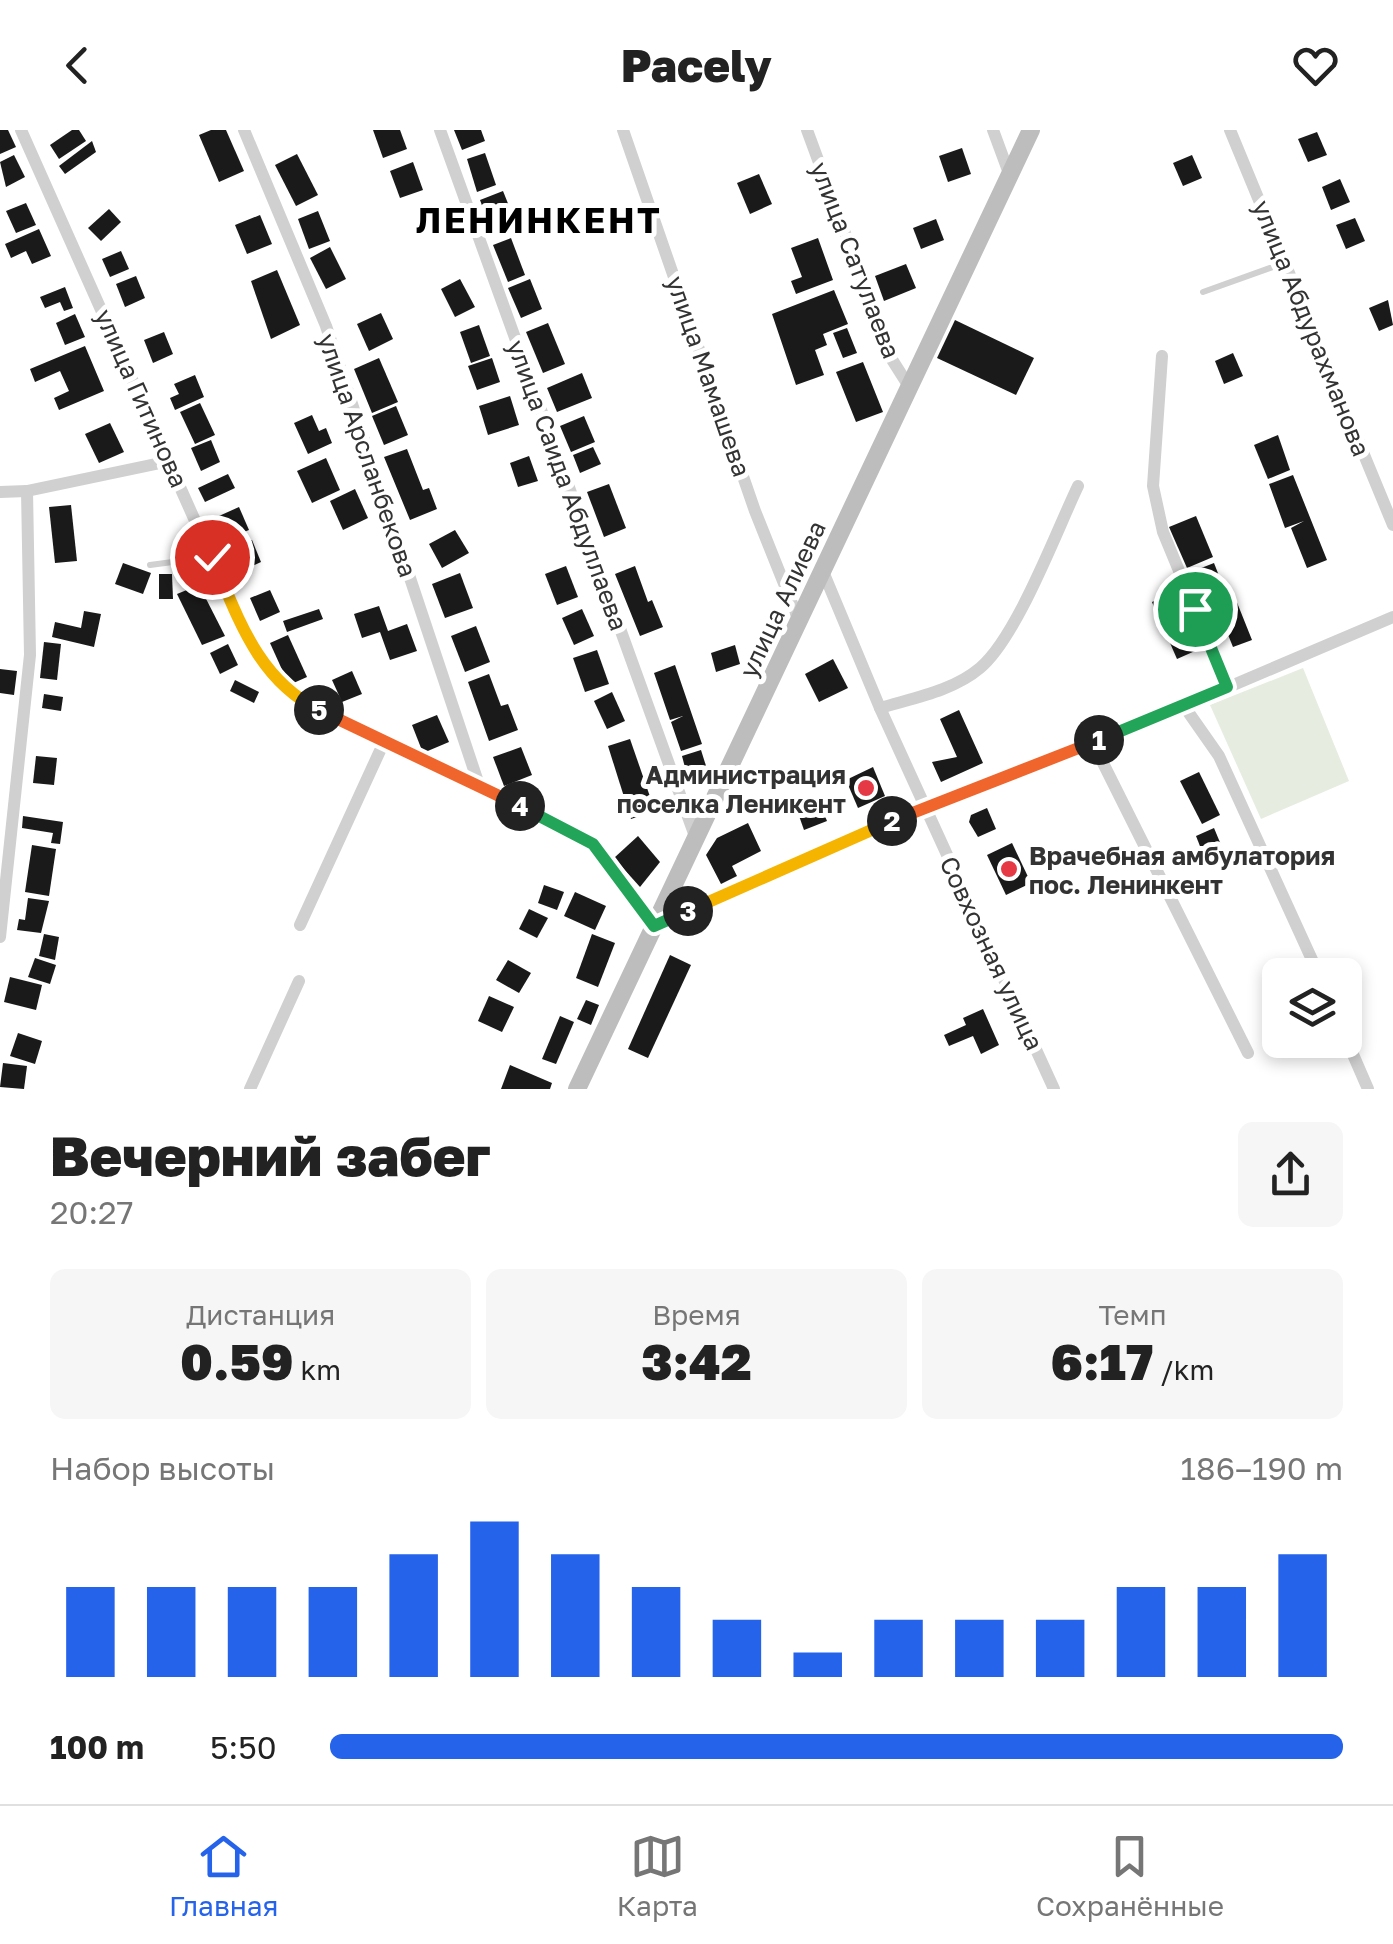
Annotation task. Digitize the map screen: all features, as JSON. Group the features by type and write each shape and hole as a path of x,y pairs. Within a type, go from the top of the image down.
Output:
{"street":[{"name":"улица Гитинова","path":"22,130 245,633 270,676 300,700 593,844 654,926"},
{"name":"улица Арсланбекова","path":"244,130 326,326 479,785"},
{"name":"улица Саида Абдуллаева","path":"440,130 696,839"},
{"name":"улица Мамашева","path":"623,130 755,511 799,621"},
{"name":"улица Сатулаева","path":"807,130 891,358 910,388"},
{"path":"993,130 1010,176"},
{"name":"улица Алиева","path":"578,1089 1031,130"},
{"name":"улица Абдурахманова","path":"1230,130 1393,525"},
{"path":"1162,356 1153,486 1163,532 1227,687"},
{"path":"0,492 27,491 170,462"},
{"path":"880,708 952,686 982,667 1010,627 1078,486"},
{"path":"0,937 30,655 27,491"},
{"name":"Совхозная улица","path":"822,569 880,708 1054,1089"},
{"path":"654,926 925,807 1184,706 1393,617"},
{"path":"1184,706 1220,756 1311,958"},
{"path":"300,924 384,742"},
{"path":"1092,743 1248,1053"},
{"path":"250,1089 298,981"},
{"path":"1355,1058 1368,1089"}],"lane":[{"path":"1203,292 1285,263"},
{"path":"150,565 212,557"}],"shaded area":[{"path":"1303,668 1349,781 1261,819 1210,705"}],"building":[{"path":"0,130 8,130 16,147 0,154"},
{"path":"72,130 79,130 86,141 59,159 50,145"},
{"path":"226,130 244,171 219,182 199,135"},
{"path":"373,130 400,130 407,149 383,158"},
{"path":"454,130 481,130 485,141 462,150"},
{"path":"1317,132 1327,155 1308,162 1298,139"},
{"path":"92,141 96,152 65,174 59,166"},
{"path":"962,148 971,174 948,182 939,156"},
{"path":"485,153 496,185 477,192 467,159"},
{"path":"297,154 318,195 296,206 275,165"},
{"path":"14,155 25,177 6,187 0,162"},
{"path":"1192,155 1202,178 1183,186 1173,163"},
{"path":"413,162 423,190 400,198 390,171"},
{"path":"759,174 772,204 750,214 737,183"},
{"path":"1340,179 1350,202 1331,210 1322,187"},
{"path":"503,191 515,221 491,230 480,200"},
{"path":"26,203 36,225 16,233 6,211"},
{"path":"109,209 121,222 101,241 88,228"},
{"path":"318,211 330,241 309,249 298,219"},
{"path":"260,215 272,244 247,254 235,225"},
{"path":"1355,218 1365,241 1346,249 1336,225"},
{"path":"936,219 944,240 921,249 913,228"},
{"path":"39,229 51,256 32,264 26,251 11,258 5,244"},
{"path":"511,238 525,275 508,282 493,245"},
{"path":"818,238 833,280 796,294 791,281 802,277 791,248"},
{"path":"330,247 346,279 326,289 310,258"},
{"path":"121,251 129,269 110,277 102,259"},
{"path":"906,264 916,288 884,301 875,276"},
{"path":"277,270 300,325 271,339 251,281"},
{"path":"136,276 145,298 125,307 116,284"},
{"path":"460,279 475,307 455,317 441,289"},
{"path":"530,279 542,309 521,318 508,288"},
{"path":"65,287 73,308 64,311 60,302 45,308 40,297"},
{"path":"834,290 848,324 823,334 827,345 815,350 824,375 796,385 772,314"},
{"path":"1388,300 1393,325 1379,331 1369,308"},
{"path":"381,313 393,339 369,351 357,324"},
{"path":"75,314 85,337 65,345 56,323"},
{"path":"955,320 1034,358 1016,395 937,358"},
{"path":"548,323 565,364 543,373 526,332"},
{"path":"479,325 490,356 471,363 460,332"},
{"path":"847,328 857,353 843,358 833,333"},
{"path":"164,332 173,354 153,363 144,340"},
{"path":"85,346 104,391 59,410 54,398 69,391 60,371 35,382 30,369"},
{"path":"1233,353 1243,376 1224,384 1215,361"},
{"path":"379,358 398,402 372,413 354,369"},
{"path":"492,358 500,382 477,390 468,366"},
{"path":"863,362 883,412 856,422 836,372"},
{"path":"582,373 592,398 557,412 547,388"},
{"path":"195,375 204,397 175,410 170,398 179,394 174,384"},
{"path":"510,396 519,425 488,435 479,406"},
{"path":"200,403 215,435 195,444 180,412"},
{"path":"396,406 408,435 384,445 372,416"},
{"path":"312,415 319,431 326,428 332,443 308,454 294,423"},
{"path":"584,416 595,442 571,452 560,426"},
{"path":"110,423 124,452 99,463 85,434"},
{"path":"1278,435 1290,470 1268,479 1254,445"},
{"path":"211,440 220,462 201,471 191,448"},
{"path":"593,447 601,464 580,473 573,455"},
{"path":"407,449 423,490 429,488 437,509 410,520 384,457"},
{"path":"529,456 538,481 518,487 510,463"},
{"path":"326,458 340,490 312,503 297,471"},
{"path":"228,474 235,488 205,502 198,488"},
{"path":"1293,475 1327,560 1307,568 1291,528 1304,521 1285,528 1269,484"},
{"path":"609,484 626,528 604,537 587,492"},
{"path":"355,489 368,518 343,530 330,501"},
{"path":"71,505 77,561 55,563 49,507"},
{"path":"239,507 249,530 229,538 219,516"},
{"path":"1196,516 1213,557 1187,568 1169,527"},
{"path":"455,530 469,553 442,568 429,544"},
{"path":"252,540 261,562 242,571 232,548"},
{"path":"123,563 151,573 143,594 115,584"},
{"path":"1214,563 1228,599 1205,608 1191,572"},
{"path":"566,566 578,597 557,605 545,574"},
{"path":"635,566 648,602 652,600 663,627 640,636 615,574"},
{"path":"460,573 473,608 445,618 432,584"},
{"path":"159,574 172,574 173,599 159,599"},
{"path":"199,585 225,636 202,645 177,594"},
{"path":"270,590 280,612 260,621 250,598"},
{"path":"1170,594 1180,618 1161,625 1152,602"},
{"path":"1236,600 1252,640 1233,647 1217,608"},
{"path":"379,606 388,631 407,624 417,651 390,660 380,632 362,638 354,614"},
{"path":"319,609 323,619 287,632 283,621"},
{"path":"582,609 594,636 574,645 562,618"},
{"path":"84,611 101,614 94,647 52,637 55,622 81,628"},
{"path":"476,626 490,662 465,672 451,636"},
{"path":"1186,628 1195,651 1177,659 1167,636"},
{"path":"288,635 307,677 289,685 270,643"},
{"path":"44,642 61,644 57,680 40,678"},
{"path":"228,644 238,665 220,674 210,653"},
{"path":"735,645 740,664 716,672 711,653"},
{"path":"597,650 609,684 585,692 573,658"},
{"path":"833,659 848,688 819,702 805,674"},
{"path":"675,665 702,744 681,751 671,722 683,716 670,720 654,673"},
{"path":"0,669 17,671 14,695 0,693"},
{"path":"352,671 362,694 342,702 332,680"},
{"path":"489,674 501,706 508,704 518,730 489,741 468,682"},
{"path":"235,680 259,692 254,703 230,691"},
{"path":"612,692 625,721 607,729 594,701"},
{"path":"44,694 63,697 61,711 42,708"},
{"path":"959,710 983,763 941,782 932,762 957,757 940,719"},
{"path":"437,715 449,742 423,753 412,725"},
{"path":"630,739 655,811 631,819 608,746"},
{"path":"521,747 532,775 504,786 493,757"},
{"path":"701,750 707,769 687,775 682,756"},
{"path":"36,756 57,758 54,785 33,783"},
{"name":"Администрация поселка Леникент","path":"873,767 885,796 858,808 846,780"},
{"path":"1199,772 1220,815 1202,824 1180,781"},
{"path":"820,804 827,821 804,830 798,813"},
{"path":"987,808 996,829 978,837 969,822 971,815"},
{"path":"23,816 63,822 60,844 51,843 53,833 22,828"},
{"path":"748,823 761,851 732,866 737,876 721,884 706,855 717,838"},
{"path":"1214,828 1224,852 1205,859 1196,836"},
{"path":"638,836 660,862 640,887 614,858"},
{"name":"Врачебная амбулатория пос. Ленинкент","path":"1012,843 1031,883 1006,895 987,855"},
{"path":"32,845 56,849 49,896 25,892"},
{"path":"544,885 564,892 557,910 538,903"},
{"path":"575,892 606,906 595,930 564,916"},
{"path":"28,898 49,901 41,933 17,930 19,919 25,920"},
{"path":"529,909 548,918 537,938 519,929"},
{"path":"44,934 59,937 55,960 39,956"},
{"path":"592,934 615,943 598,987 576,978"},
{"path":"670,955 691,965 648,1058 628,1049"},
{"path":"35,958 56,965 50,984 28,977"},
{"path":"508,960 531,973 519,993 496,980"},
{"path":"10,977 42,985 36,1010 4,1002"},
{"path":"489,996 514,1007 502,1032 478,1021"},
{"path":"586,1000 599,1005 591,1025 577,1019"},
{"path":"983,1009 999,1045 981,1054 973,1036 949,1046 944,1035 966,1025 963,1018"},
{"path":"560,1016 574,1022 556,1064 542,1059"},
{"path":"18,1033 42,1041 35,1064 10,1056"},
{"path":"3,1063 27,1066 24,1089 0,1087"},
{"path":"510,1065 552,1083 550,1089 501,1089"}],"place":[{"name":"Администрация поселка Леникент","path":"866,788"},
{"name":"Врачебная амбулатория пос. Ленинкент","path":"1009,869"}],"district":[{"name":"ЛЕНИНКЕНТ","path":"539,220"}],"route":[{"path":"212,557 245,633 270,676 300,700 593,844 654,926 925,807 1227,687 1195,609"}]}
